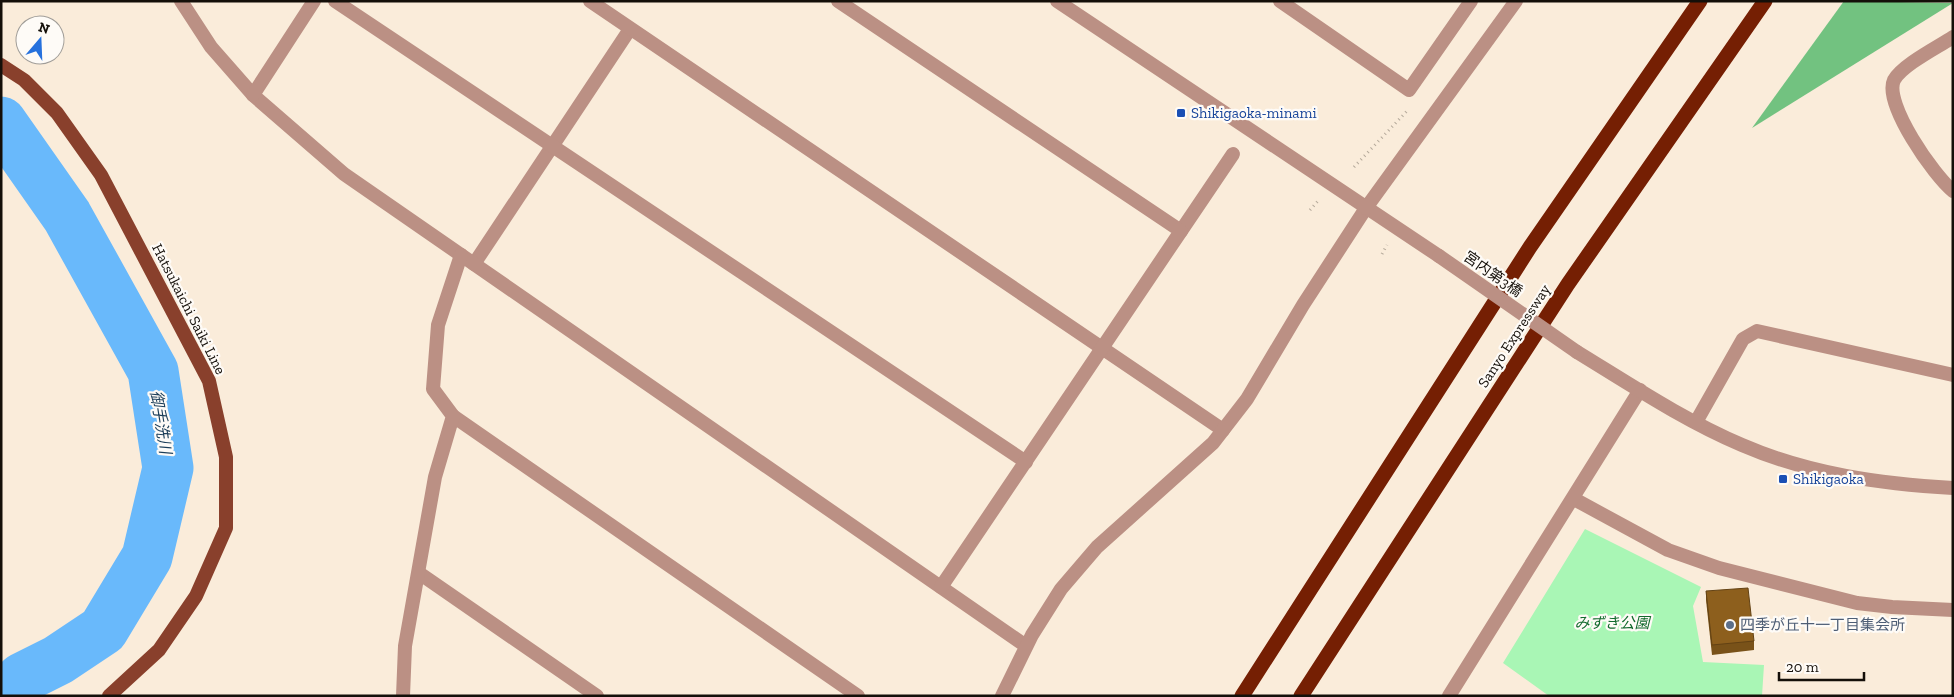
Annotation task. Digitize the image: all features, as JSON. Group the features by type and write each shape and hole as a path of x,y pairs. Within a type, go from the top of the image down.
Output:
{"highway":[{"path":"1242,696 1530,248 1700,1"},
{"name":"Sanyo Expressway","path":"1301,696 1568,284 1765,1"}],"main road":[{"name":"Hatsukaichi Saiki Line","path":"1,65 24,80 57,112 101,175 208,381 226,457 226,528 196,596 159,650 109,696"}],"street":[{"path":"181,1 211,47 254,95 344,174 1026,646"},
{"path":"254,95 314,1"},
{"path":"335,1 1026,462"},
{"path":"590,1 1223,430"},
{"path":"838,1 1181,230"},
{"name":"宮内第3橋","path":"1057,1 1439,256 1577,352 1696,422 1743,446 1849,478 1953,488"},
{"path":"1280,1 1409,90 1471,1"},
{"path":"1002,696 1026,646 1061,589 1097,547 1213,443 1247,399 1303,305 1366,208 1516,1"},
{"path":"474,264 630,29"},
{"path":"1953,37 1904,70 1894,80 1892,92 1911,140 1953,191"},
{"path":"941,587 1232,154"},
{"path":"461,255 438,325 433,389 453,416 858,696"},
{"path":"1696,422 1743,339 1757,331 1953,376"},
{"path":"1449,696 1574,499 1640,390"},
{"path":"403,696 405,646 435,477 453,416"},
{"path":"1574,499 1668,550 1719,568 1857,603 1953,610"},
{"path":"419,573 597,696"}],"green space":[{"path":"1844,1 1953,3 1752,128"},
{"name":"みずき公園","path":"1585,529 1701,587 1693,606 1703,662 1764,665 1762,696 1549,696 1503,663"}],"building":[{"name":"四季が丘十一丁目集会所","path":"1748,588 1754,641 1712,645 1706,591"}],"waterway":[{"name":"御手洗川","path":"1,122 67,216 153,371 168,468 147,557 103,630 58,660 22,678 3,696"}],"place":[{"name":"Shikigaoka-minami","path":"1181,113"},
{"name":"Shikigaoka","path":"1783,479"},
{"name":"四季が丘十一丁目集会所","path":"1730,625"}]}
